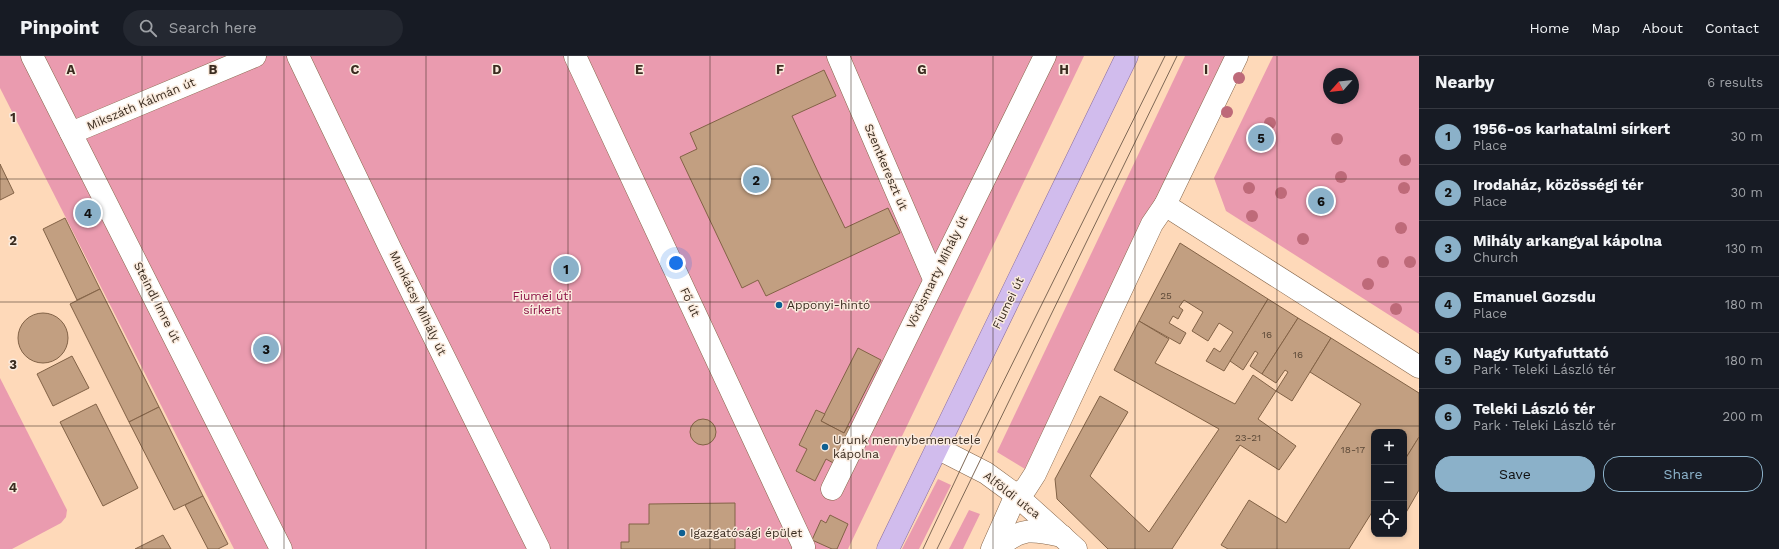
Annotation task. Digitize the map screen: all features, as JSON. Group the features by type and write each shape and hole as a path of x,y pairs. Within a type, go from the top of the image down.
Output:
{"main road":[{"name":"Fiumei út","path":"888,549 1127,56"}],"street":[{"name":"Steindl Imre út","path":"32,56 281,549"},
{"name":"Mikszáth Kálmán út","path":"71,134 255,56"},
{"name":"Munkácsy Mihály út","path":"298,56 390,248 539,549"},
{"name":"Fő út","path":"576,56 803,548"},
{"name":"Szentkereszt út","path":"838,56 934,279"},
{"name":"Vörösmarty Mihály út","path":"832,489 1045,56"},
{"path":"992,549 1016,495 1026,488 1035,474 1152,224 1165,205 1237,56"},
{"path":"1165,205 1419,367"},
{"name":"Alföldi utca","path":"937,448 986,473 1016,495 1069,543"},
{"name":"Alföldi utca","path":"998,549 1013,536 1024,531 1037,530 1069,543"}],"green space":[{"name":"Fiumei úti sírkert","path":"0,56 1084,56 848,549 234,549 0,88"},
{"path":"1185,56 1225,56 1025,469 997,452"},
{"path":"1273,56 1419,56 1419,334 1226,211 1214,178"},
{"path":"0,378 67,510 66,517 61,523 12,549 0,549"},
{"path":"938,479 951,485 919,549 902,549"},
{"path":"969,510 980,514 963,549 949,549"}],"building":[{"path":"824,70 836,96 792,116 818,172 845,228 888,208 900,233 766,296 758,280 742,288 680,157 697,149 690,133"},
{"path":"0,164 14,193 0,200"},
{"path":"65,218 100,289 77,300 43,229"},
{"path":"1180,243 1268,299 1224,371 1206,361 1214,348 1220,352 1233,332 1219,323 1208,341 1192,331 1203,312 1184,300 1179,307 1183,310 1178,319 1173,316 1169,323 1186,333 1180,344 1139,321"},
{"path":"100,289 159,407 129,422 70,304"},
{"path":"1268,299 1298,318 1262,374 1250,366 1258,353 1255,351 1243,370 1230,361"},
{"path":"43,313 52,315 63,324 68,338 66,347 57,358 43,363 34,361 23,352 18,338 20,329 29,318"},
{"path":"1298,318 1331,338 1292,401 1276,391 1288,372 1285,370 1276,383 1262,374"},
{"path":"1139,321 1169,339 1155,363 1235,404 1253,375 1276,391 1258,419 1296,446 1279,470 1240,445 1172,549 1108,549 1057,499 1055,479 1100,396 1128,412 1090,476 1149,532 1219,429 1114,370"},
{"path":"271,337 279,353 262,362 254,345"},
{"path":"1331,338 1419,393 1419,437 1407,456 1407,429 1371,429 1371,514 1349,549 1228,549 1221,545 1249,500 1286,523 1361,404 1310,372"},
{"path":"858,348 881,360 844,433 821,421"},
{"path":"72,356 89,388 53,406 37,374"},
{"path":"96,404 138,488 103,506 60,422"},
{"path":"159,407 203,496 174,510 129,422"},
{"name":"Urunk mennybemenetele kápolna","path":"816,410 825,414 821,421 844,433 848,426 856,430 837,465 826,459 815,481 796,471 807,449 799,445"},
{"path":"703,419 712,423 716,432 712,441 703,445 694,441 690,432 694,423"},
{"path":"1419,437 1419,490 1407,511 1407,465 1407,456"},
{"path":"203,496 228,544 218,549 208,549 185,505"},
{"name":"Igazgatósági épület","path":"735,503 735,549 621,549 621,542 629,542 629,524 649,524 649,504"},
{"path":"830,515 848,524 837,549 832,549 812,540 821,520 826,523"},
{"path":"163,535 171,549 135,549"}],"tram line":[{"path":"923,549 972,445 1165,56"},
{"path":"937,549 1177,56"}],"place":[{"name":"Nagy Kutyafuttató","path":"1261,138"},
{"name":"Irodaház, közösségi tér","path":"756,180"},
{"name":"Teleki László tér","path":"1321,201"},
{"name":"Emanuel Gozsdu","path":"88,213"},
{"name":"1956-os karhatalmi sírkert","path":"566,269"},
{"name":"Apponyi-hintó","path":"779,305"},
{"name":"Mihály arkangyal kápolna","path":"266,349"},
{"name":"Urunk mennybemenetele kápolna","path":"825,447"},
{"name":"Igazgatósági épület","path":"682,533"}]}
